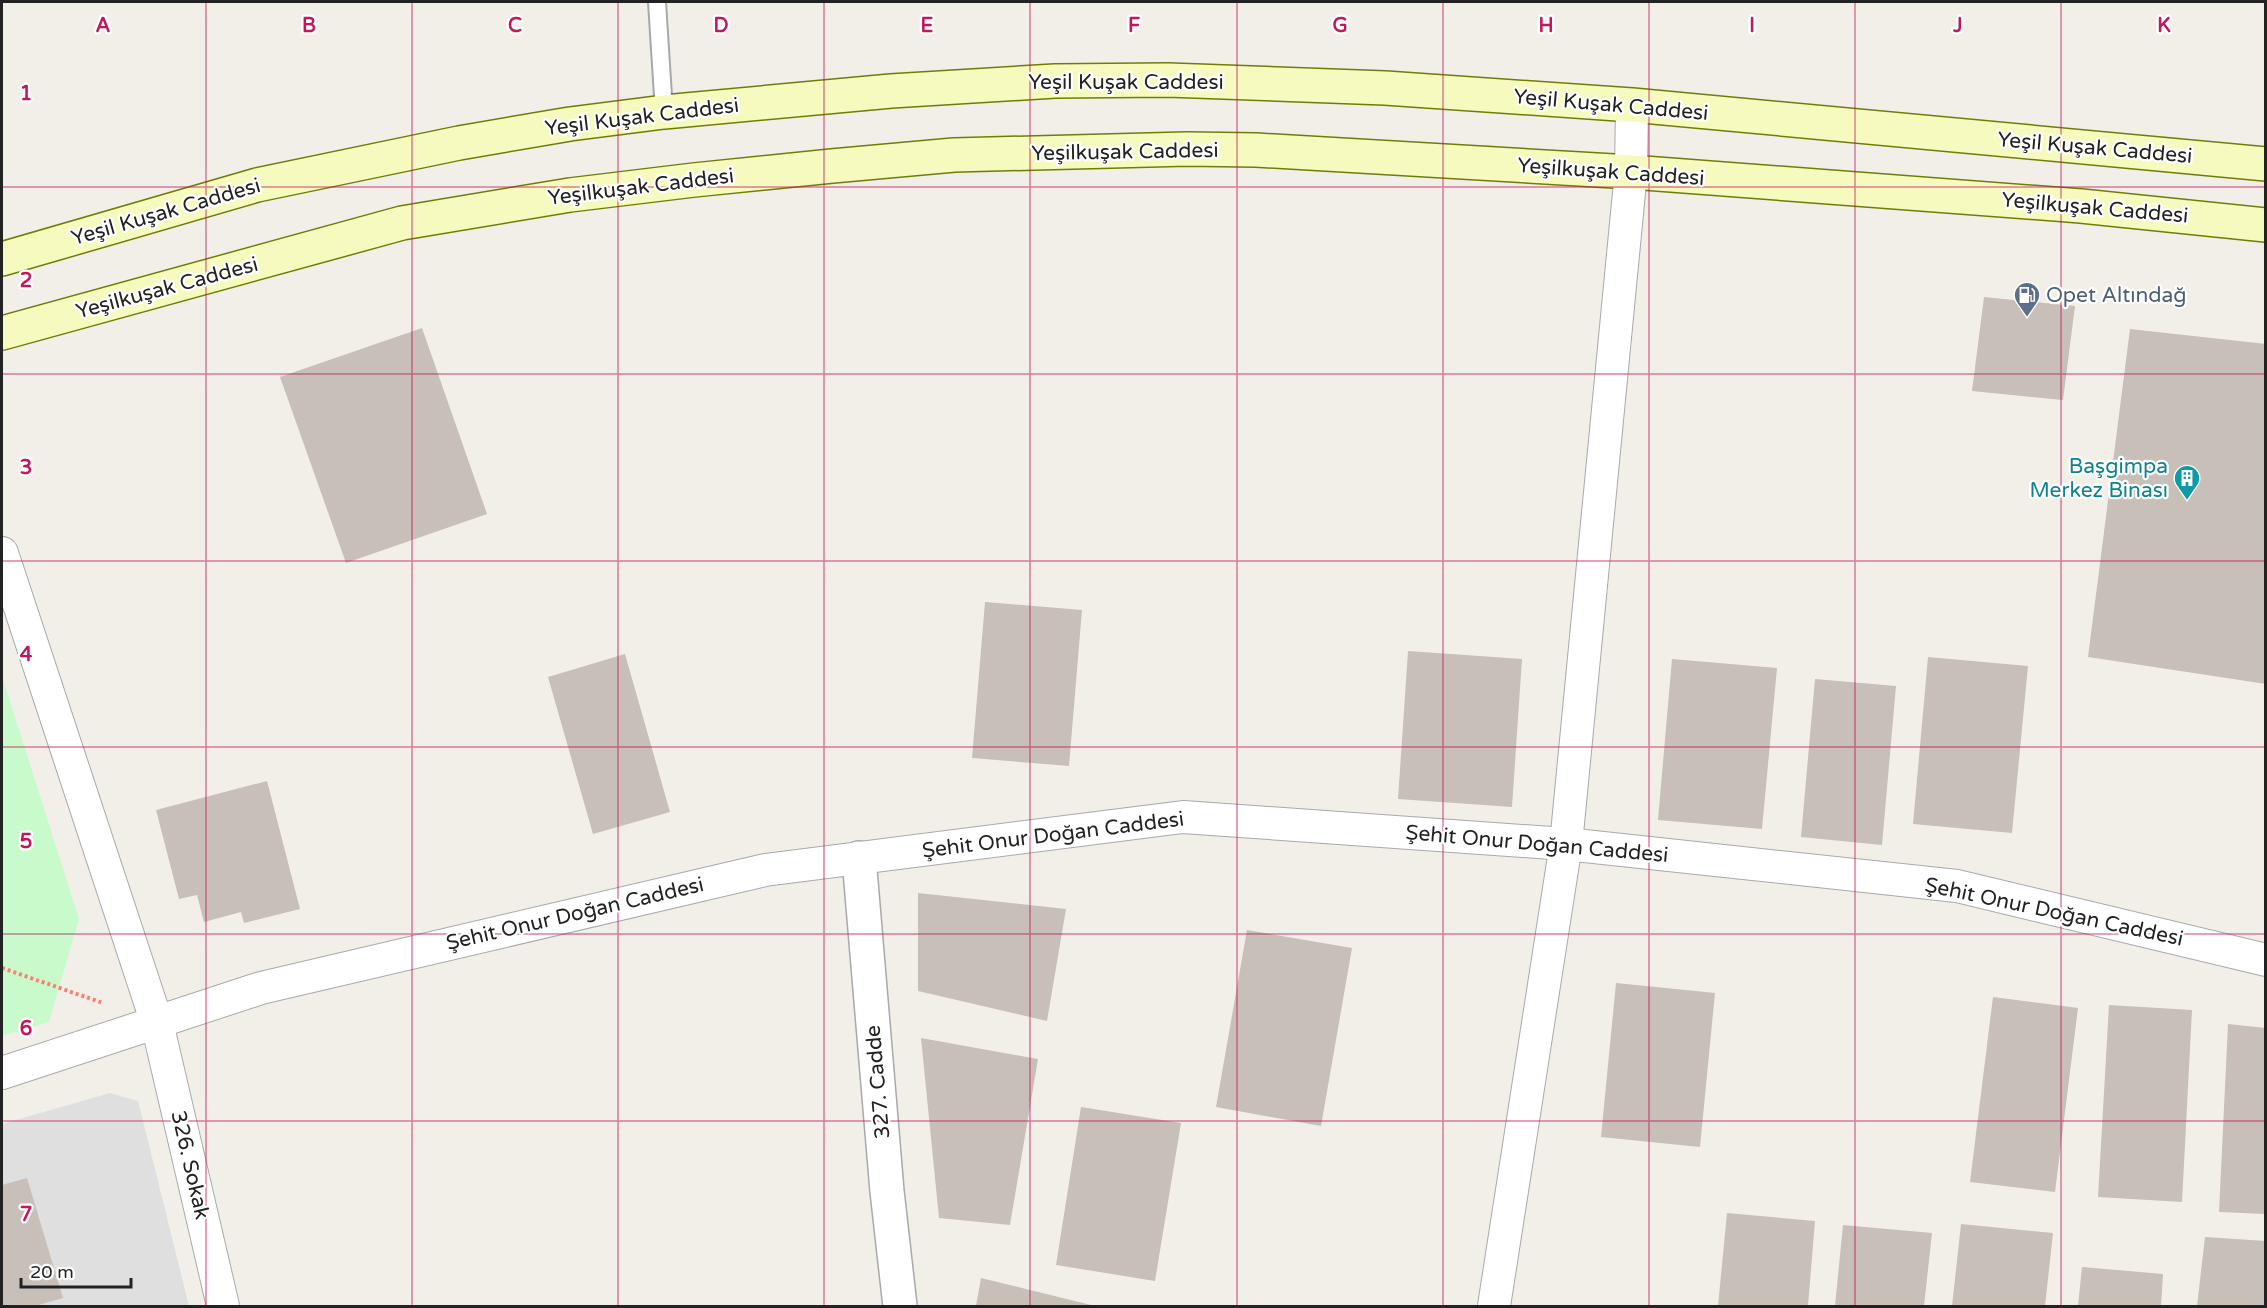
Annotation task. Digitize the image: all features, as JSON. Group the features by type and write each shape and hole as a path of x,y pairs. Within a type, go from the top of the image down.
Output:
{"main road":[{"name":"Yeşil Kuşak Caddesi","path":"2,259 257,185 470,141 570,124 664,112 971,85 1055,81 1168,80 1385,88 1632,105 2265,164"},
{"name":"Yeşilkuşak Caddesi","path":"2,333 402,223 570,195 954,155 1187,149 1256,150 1631,172 2081,206 2265,225"}],"street":[{"path":"1494,1306 1566,844 1631,172 1632,105"},
{"name":"326. Sokak","path":"2,553 157,1023 223,1306"},
{"name":"Şehit Onur Doğan Caddesi","path":"2,1073 261,988 765,870 1183,817 1566,844 1957,886 2265,960"},
{"name":"327. Cadde","path":"859,858 887,1191 900,1306"}],"lane":[{"path":"657,2 664,112"}],"path":[{"path":"2,968 157,1023"}],"shaded area":[{"path":"110,1093 138,1101 189,1306 2,1306 2,1124"}],"green space":[{"path":"2,676 79,919 49,1022 2,1036"}],"building":[{"path":"1984,297 2075,306 2063,400 1972,391"},
{"path":"422,328 487,514 346,563 280,377"},
{"name":"Başgimpa Merkez Binası","path":"2130,329 2266,344 2266,684 2088,657"},
{"path":"985,602 1082,610 1069,766 972,758"},
{"path":"1408,651 1522,659 1512,807 1398,799"},
{"path":"625,654 670,812 593,834 548,677"},
{"path":"1928,657 2028,666 2012,833 1913,824"},
{"path":"1672,659 1777,668 1762,829 1658,820"},
{"path":"1815,679 1896,686 1882,845 1801,837"},
{"path":"267,781 300,909 244,923 241,912 204,922 197,895 179,899 156,810"},
{"path":"918,893 1066,909 1047,1021 918,991"},
{"path":"1247,930 1352,948 1321,1126 1216,1107"},
{"path":"1616,983 1715,993 1700,1147 1601,1137"},
{"path":"1993,997 2078,1008 2055,1192 1970,1182"},
{"path":"2109,1005 2192,1010 2182,1202 2098,1197"},
{"path":"2228,1024 2266,1028 2266,1214 2219,1212"},
{"path":"921,1038 1038,1059 1010,1225 939,1218"},
{"path":"1081,1107 1181,1123 1155,1281 1056,1265"},
{"path":"27,1178 63,1298 35,1306 2,1306 2,1185"},
{"path":"1727,1213 1815,1221 1808,1306 1718,1306"},
{"path":"1961,1224 2053,1233 2045,1306 1952,1306"},
{"path":"1843,1225 1932,1233 1924,1306 1835,1306"},
{"path":"2205,1237 2266,1241 2266,1306 2197,1306"},
{"path":"2082,1267 2163,1274 2161,1306 2078,1306"},
{"path":"981,1278 1095,1306 976,1306"}],"place":[{"name":"Opet Altındağ","path":"2027,318"},
{"name":"Başgimpa Merkez Binası","path":"2187,501"}]}
